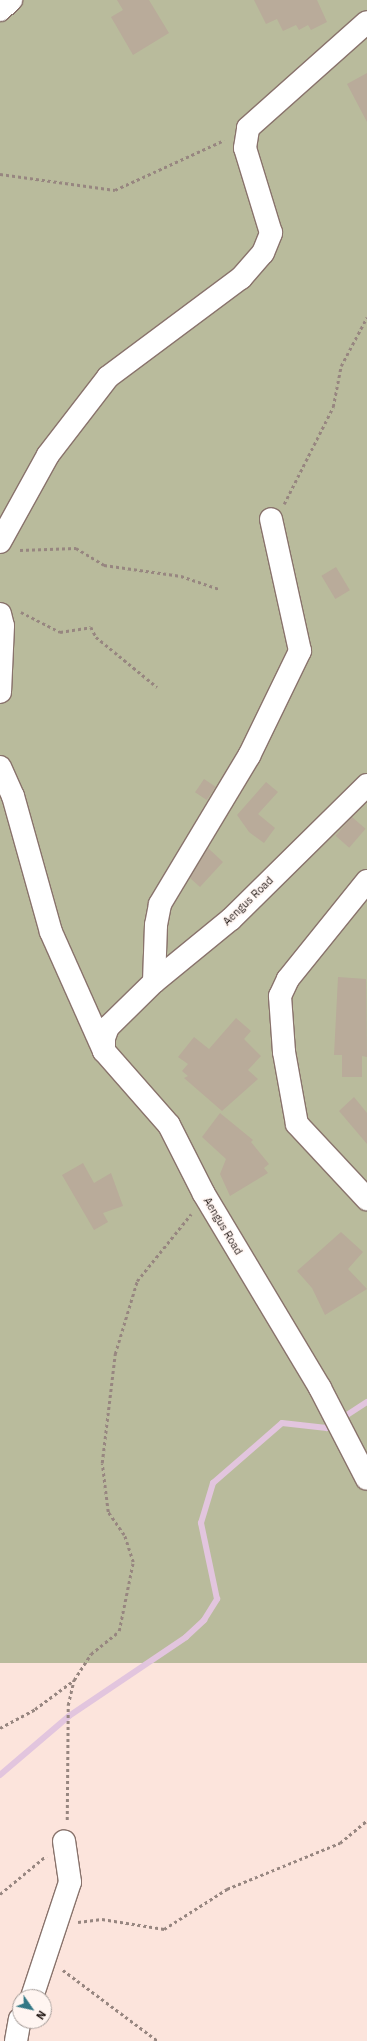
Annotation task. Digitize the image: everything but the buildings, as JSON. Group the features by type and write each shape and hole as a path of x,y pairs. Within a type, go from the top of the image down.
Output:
{"street":[{"path":"0,10 11,0"},
{"path":"7,547 48,455 108,377 241,278 263,253 271,233 245,148 248,128 367,22"},
{"path":"154,982 156,925 160,904 249,756 300,651 271,519"},
{"path":"0,692 4,626 8,612"},
{"name":"Aengus Road","path":"0,767 13,796 51,932 104,1051 169,1125 204,1194 349,1440 367,1479"},
{"name":"Aengus Road","path":"104,1051 108,1027 154,982 230,919 367,785"},
{"path":"367,881 288,979 280,996 284,1052 297,1124 367,1199"},
{"path":"35,1989 58,1925 70,1882 64,1841"},
{"path":"16,2041 18,2029"}],"path":[{"path":"0,174 115,190 202,153 248,128"},
{"path":"271,519 279,514 319,438 333,407 341,366 367,317"},
{"path":"7,547 76,548 104,565 181,576 219,589"},
{"path":"8,612 60,632 91,626 96,637 157,687"},
{"path":"0,1894 64,1841 69,1807 68,1705 74,1680 91,1654 119,1631 133,1562 124,1535 108,1512 102,1463 115,1354 127,1307 137,1281 204,1194"},
{"path":"0,1728 35,1709 74,1680"},
{"path":"58,1925 102,1919 164,1929 228,1889 340,1843 367,1820"},
{"path":"46,1957 158,2041"}],"green space":[{"path":"0,0 367,0 367,1663 0,1663"}],"waterway":[{"path":"0,1775 69,1716 186,1637 204,1620 217,1599 201,1523 213,1483 282,1423 327,1428 367,1402"}]}
